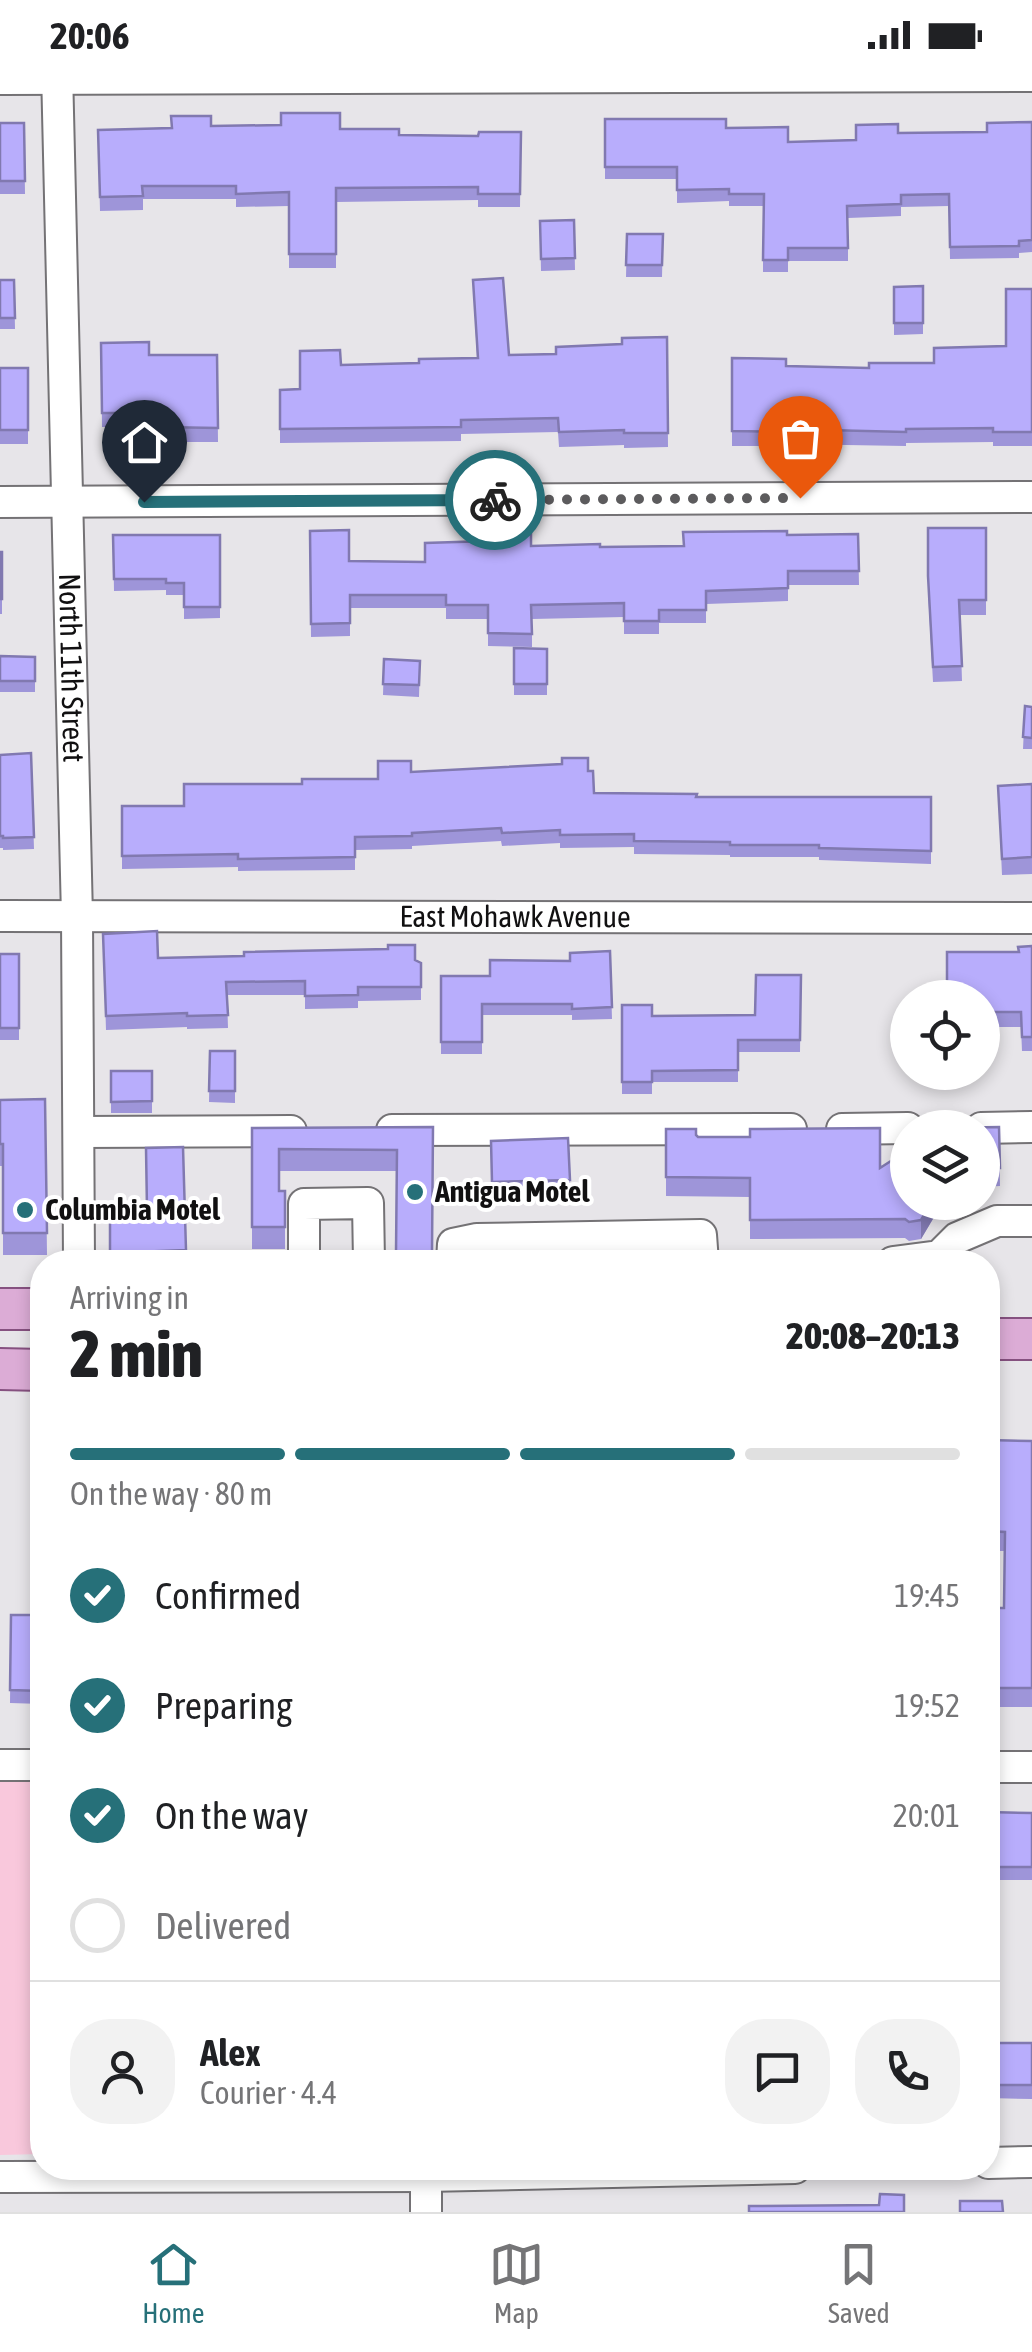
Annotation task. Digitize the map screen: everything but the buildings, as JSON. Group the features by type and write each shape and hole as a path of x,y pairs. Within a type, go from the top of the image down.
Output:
{"main road":[{"path":"0,1309 30,1309"},
{"path":"1000,1339 1032,1339"}],"street":[{"path":"0,79 57,75 1032,76"},
{"name":"North 11th Street","path":"57,75 77,917 80,1250"},
{"path":"0,502 1032,497"},
{"name":"East Mohawk Avenue","path":"0,916 1032,918"},
{"path":"1000,1128 1032,1127"},
{"path":"358,1130 890,1128"},
{"path":"79,1132 318,1130"},
{"path":"304,1250 304,1204 352,1203 368,1203 369,1250"},
{"path":"945,1250 957,1238 996,1221 1032,1221"},
{"path":"453,1250 454,1244 477,1240 701,1235 702,1250"},
{"path":"0,1764 30,1764"},
{"path":"1000,1767 1032,1767"},
{"path":"1000,2163 1032,2162"},
{"path":"0,2176 30,2176"},
{"path":"426,2180 426,2212"}],"shaded area":[{"path":"0,1776 30,1776 30,2154 0,2155"}],"way so far":[{"path":"495,500 800,498"}],"place":[{"name":"Antigua Motel","path":"415,1192"},
{"name":"Columbia Motel","path":"25,1210"}],"route":[{"path":"144,502 495,500"}]}
